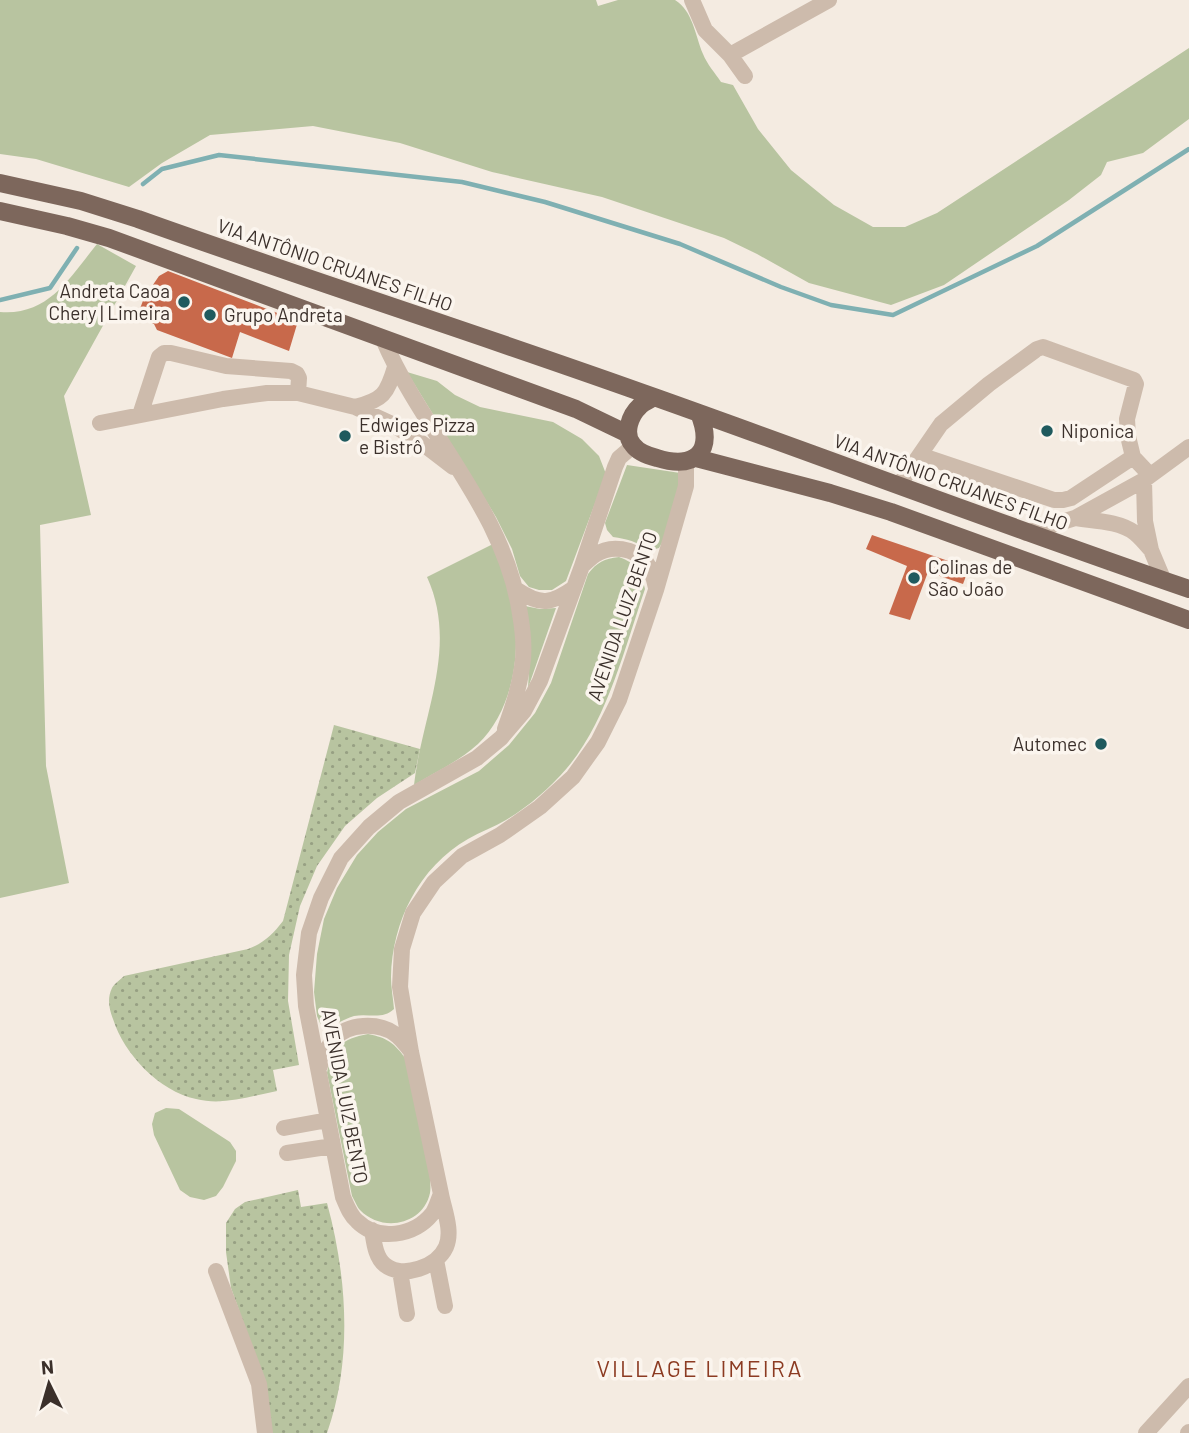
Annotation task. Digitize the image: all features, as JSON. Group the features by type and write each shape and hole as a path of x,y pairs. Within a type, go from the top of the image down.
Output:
{"main road":[{"name":"VIA ANTÔNIO CRUANES FILHO","path":"0,183 81,201 138,219 654,397"},
{"path":"0,211 109,238 576,409 630,440 648,455 666,461 691,460 830,493 891,512 1189,620"},
{"path":"630,440 631,418 640,405 654,397 699,413 705,436 702,448 691,460"},
{"name":"VIA ANTÔNIO CRUANES FILHO","path":"699,413 1026,533 1189,589"}],"street":[{"path":"692,0 705,30 730,55 745,76"},
{"path":"730,55 829,0"},
{"path":"383,339 395,366 480,505 502,547 517,590 523,634 523,666 517,695 501,738"},
{"path":"899,485 941,424 1024,358 1043,347 1134,380 1136,384 1127,419 1128,436 1133,457 1147,478 1145,521 1151,550 1164,581"},
{"path":"140,415 159,358 164,353 226,366 291,371 299,378 298,393"},
{"path":"355,407 374,402 384,393 395,366"},
{"path":"100,423 223,399 267,393 298,393 355,407 392,424 461,473"},
{"name":"AVENIDA LUIZ BENTO","path":"372,1230 358,1223 349,1212 343,1197 306,1006 304,975 309,933 321,898 341,858 369,827 399,802 477,758 501,738 524,711 540,681 615,467 630,440"},
{"path":"1026,533 1074,518 1147,478 1189,447"},
{"path":"920,455 1054,500 1071,498 1133,457"},
{"name":"AVENIDA LUIZ BENTO","path":"436,1260 446,1247 449,1232 400,988 402,949 413,913 434,882 463,856 500,835 540,807 573,777 598,742 619,700 656,590 691,460"},
{"path":"1074,518 1120,526 1135,533 1151,550"},
{"path":"582,566 604,550 618,548 633,552 645,561 653,575 656,590"},
{"path":"517,590 529,598 544,601 559,598 574,588"},
{"path":"318,1069 326,1050 336,1037 352,1028 382,1027 397,1035 411,1052"},
{"path":"284,1128 328,1121"},
{"path":"287,1153 333,1146"},
{"path":"441,1194 433,1213 405,1233 388,1234 372,1230 376,1251 384,1264 400,1271 419,1269 436,1260 445,1306"},
{"path":"216,1271 259,1384 265,1433"},
{"path":"400,1271 407,1314"},
{"path":"1146,1433 1189,1386"}],"green space":[{"path":"0,0 596,0 598,6 618,0 675,0 690,17 711,68 721,82 733,85 758,129 791,170 834,205 873,227 905,227 937,213 1189,48 1189,119 1143,153 1107,162 1101,175 1069,200 944,285 891,305 809,283 724,238 602,197 492,172 400,143 313,126 210,135 162,163 129,187 36,159 0,154"},
{"path":"97,244 136,266 64,396 91,515 40,525 46,766 69,883 0,898 0,312 17,312 45,301 57,292"},
{"path":"407,372 437,381 455,395 480,407 553,422 582,439 599,456 606,474 566,581 552,590 539,590 529,587 520,576 512,549 496,517"},
{"path":"627,465 687,474 659,548 648,551 632,541 613,537 607,530 605,523"},
{"path":"493,544 515,619 515,658 507,696 500,714 478,744 414,785 439,655 440,629 436,603 427,577"},
{"path":"619,557 637,568 645,589 614,683 581,749 567,768 538,797 506,820 468,839 451,851 422,880 403,917 397,936 391,977 394,1009 380,1015 354,1016 326,1027 320,1023 317,1016 314,992 317,954 324,919 337,888 357,855 378,832 406,809 479,771 509,745 535,713 551,683 588,574 601,562"},
{"path":"525,606 556,608 528,688 530,651"},
{"path":"334,725 420,749 415,773 377,798 345,826 317,866 300,906 289,955 288,1001 299,1065 273,1070 277,1091 237,1100 216,1101 182,1095 156,1079 134,1058 118,1032 110,1011 110,992 124,976 248,949 263,941 279,926 283,921"},
{"path":"368,1034 390,1042 406,1059 430,1176 430,1193 426,1204 411,1219 401,1222 379,1222 369,1217 359,1209 352,1196 327,1073 332,1057 340,1046 351,1039"},
{"path":"166,1108 179,1109 230,1142 236,1151 236,1161 216,1196 204,1200 190,1197 180,1190 154,1135 152,1124 155,1113"},
{"path":"298,1190 301,1207 327,1203 343,1289 344,1347 341,1377 327,1433 272,1433 231,1288 226,1252 226,1223 235,1209 245,1202"}],"building":[{"name":"Grupo Andreta","path":"168,271 298,321 289,351 240,332 232,358 157,330 154,324 140,318 138,314 144,298 159,276"},
{"name":"Colinas de São João","path":"872,535 969,568 963,584 928,572 910,620 889,614 907,566 866,549"}],"waterway":[{"path":"143,184 162,169 219,155 462,182 545,202 680,244 831,305 893,315 1037,246 1189,149"},
{"path":"0,300 50,288 77,248"}],"place":[{"name":"Andreta Caoa Chery | Limeira","path":"184,302"},
{"name":"Grupo Andreta","path":"210,315"},
{"name":"Niponica","path":"1047,431"},
{"name":"Edwiges Pizza e Bistrô","path":"345,436"},
{"name":"Colinas de São João","path":"914,578"},
{"name":"Automec","path":"1101,744"}],"district":[{"name":"VILLAGE LIMEIRA","path":"700,1369"}]}
